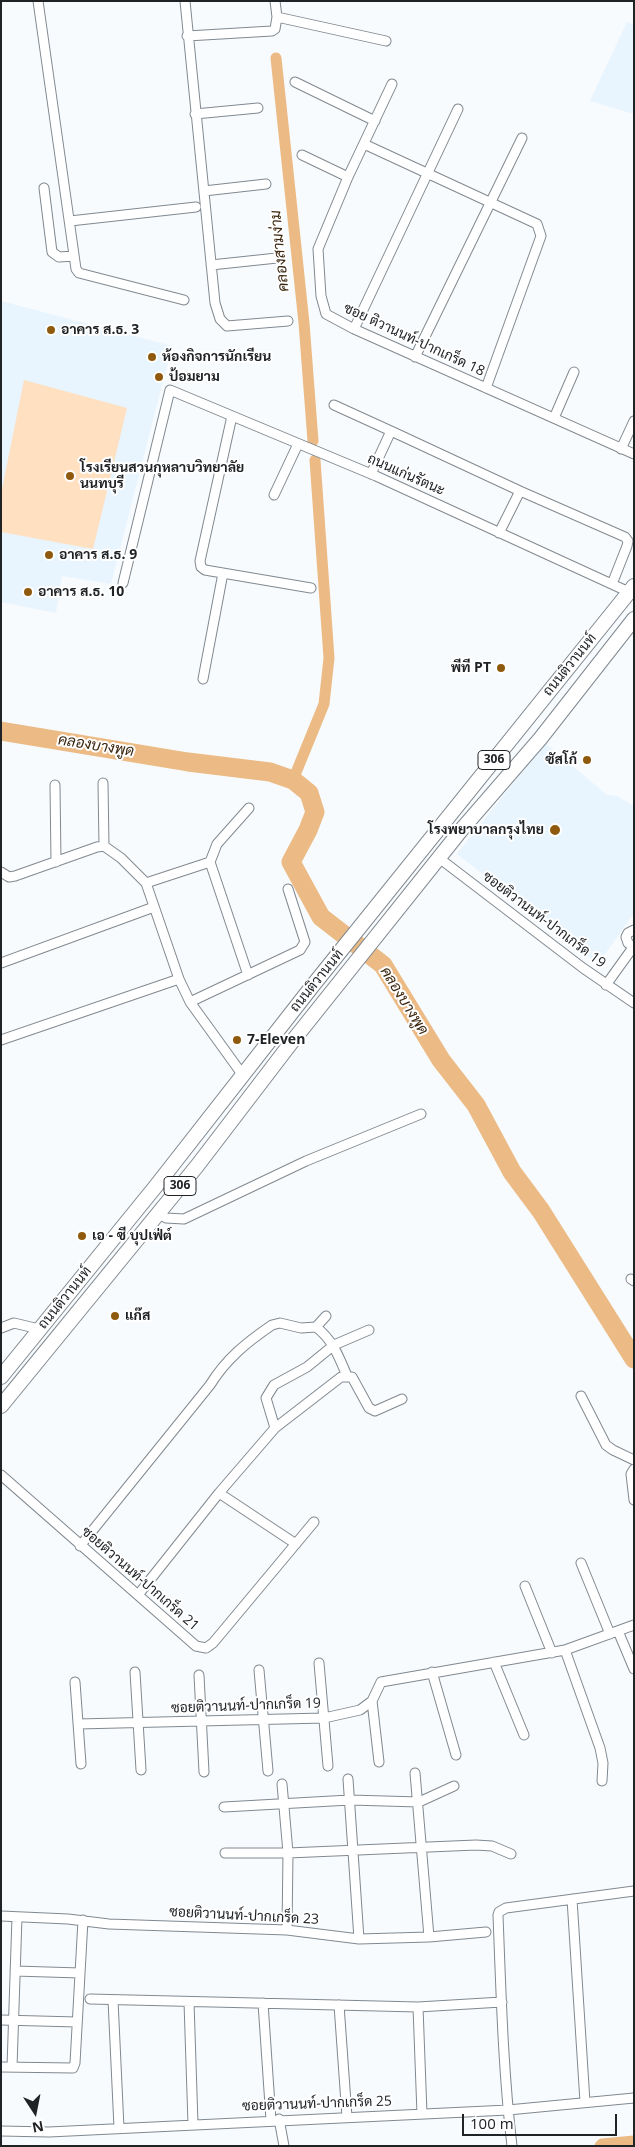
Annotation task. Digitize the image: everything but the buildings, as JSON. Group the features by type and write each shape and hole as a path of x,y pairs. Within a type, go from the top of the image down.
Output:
{"main road":[{"name":"ถนนติวานนท์","path":"1,1377 156,1186 242,1074 631,589"},
{"name":"ถนนติวานนท์","path":"1,1406 197,1166 355,962 465,825 540,739 634,619"}],"street":[{"path":"38,1 76,269 80,274 184,300"},
{"path":"185,1 215,303 223,324 227,326 288,321"},
{"path":"187,36 275,30 277,17 275,1"},
{"path":"277,17 386,41"},
{"path":"295,82 375,121"},
{"name":"ซอย ติวานนท์-ปากเกร็ด 18","path":"392,84 348,176 318,249 323,308 326,314 415,357 634,454"},
{"path":"195,114 258,108"},
{"path":"354,329 458,109"},
{"path":"415,357 522,138"},
{"path":"364,144 537,224 541,236 486,388"},
{"path":"302,155 348,176"},
{"path":"204,191 266,184"},
{"path":"44,188 52,252 59,257 74,256"},
{"path":"70,221 196,207"},
{"path":"211,265 277,258"},
{"path":"554,418 574,372"},
{"name":"ถนนแก่นรัตนะ","path":"123,583 170,390 371,474 612,584 631,589"},
{"path":"334,405 625,537 628,541 627,546 612,584"},
{"path":"232,416 200,561 201,567 205,570 311,588"},
{"path":"622,449 634,421"},
{"path":"371,474 391,431"},
{"path":"274,495 298,444"},
{"path":"499,533 520,491"},
{"path":"203,679 223,573"},
{"path":"103,783 104,846"},
{"path":"55,786 56,862"},
{"path":"248,975 210,862 217,844 249,808"},
{"path":"1,872 9,876 15,876 104,846 121,858 146,883 179,979 190,1002 242,1074"},
{"name":"ซอยติวานนท์-ปากเกร็ด 19","path":"439,858 606,985 634,1003"},
{"path":"146,883 210,862"},
{"path":"190,1002 304,947 305,942 288,889"},
{"path":"1,963 154,906"},
{"path":"606,985 633,946 628,943 626,938 628,933 634,930"},
{"path":"1,1040 179,979"},
{"path":"158,1212 166,1218 184,1219 306,1161 421,1114"},
{"path":"316,1327 326,1316"},
{"path":"1,1328 14,1323 40,1329"},
{"path":"80,1546 210,1386 218,1371 231,1356 272,1325 280,1323 300,1328 316,1327 334,1345 347,1376"},
{"path":"275,1428 266,1398 274,1385 307,1367 334,1345 368,1330"},
{"path":"138,1596 219,1493 275,1428 342,1377 352,1377 369,1408 375,1411 402,1399"},
{"path":"581,1396 606,1445 612,1450 634,1460"},
{"path":"634,1468 631,1474 634,1500"},
{"name":"ซอยติวานนท์-ปากเกร็ด 21","path":"1,1475 196,1646 206,1648 213,1643 314,1522"},
{"path":"219,1493 296,1544"},
{"path":"580,1563 634,1669"},
{"path":"525,1586 552,1653"},
{"name":"ซอยติวานนท์-ปากเกร็ด 19","path":"78,1724 324,1718 360,1710 372,1701 381,1682 552,1653 634,1625"},
{"path":"565,1650 600,1748 602,1781"},
{"path":"494,1662 524,1735"},
{"path":"319,1663 328,1766"},
{"path":"259,1670 268,1771"},
{"path":"135,1672 141,1770"},
{"path":"432,1672 456,1755"},
{"path":"199,1675 204,1772"},
{"path":"75,1682 82,1764"},
{"path":"372,1701 379,1762"},
{"path":"415,1773 429,1937"},
{"path":"348,1779 359,1939"},
{"path":"282,1784 288,1853 287,1930"},
{"path":"224,1807 350,1800 418,1802 454,1786"},
{"path":"226,1853 353,1851 486,1845 511,1854"},
{"path":"512,2146 502,2002 499,1912 506,1908 634,1891"},
{"path":"572,1899 586,2102"},
{"name":"ซอยติวานนท์-ปากเกร็ด 23","path":"1,1916 83,1920 109,1924 287,1930 359,1939 429,1937 486,1932"},
{"path":"12,2067 17,1917"},
{"path":"1,2067 73,2068 83,1920"},
{"path":"15,1971 80,1973"},
{"path":"90,1999 418,2007 502,2002"},
{"path":"113,2000 119,2128"},
{"path":"189,2002 193,2124"},
{"path":"263,2003 275,2119 284,2146"},
{"path":"340,2005 347,2117"},
{"path":"418,2007 422,2114"},
{"path":"1,2020 77,2022"},
{"name":"ซอยติวานนท์-ปากเกร็ด 25","path":"1,2131 48,2132 275,2119 508,2110 634,2098"}],"shaded area":[{"path":"627,22 634,25 634,114 590,101"},
{"name":"โรงเรียนสวนกุหลาบวิทยาลัย นนทบุรี","path":"1,301 172,346 111,584 62,576 56,613 1,602"},
{"path":"24,380 127,408 93,549 1,532 1,494"},
{"name":"โรงพยาบาลกรุงไทย","path":"545,743 607,795 617,796 634,806 634,913 598,964 457,854"}],"waterway":[{"name":"คลองสามง่าม","path":"276,58 304,323 313,441"},
{"name":"คลองสามง่าม","path":"293,780 324,704 329,658 315,460"},
{"name":"คลองบางพูด","path":"1,731 188,762 270,772 293,780 309,793 315,812 291,862 321,917 383,965 441,1060 476,1105 512,1172 541,1211 634,1359"},
{"path":"600,2146 602,2144 634,2141"}],"place":[{"name":"อาคาร ส.ธ. 3","path":"51,330"},
{"name":"ห้องกิจการนักเรียน","path":"152,357"},
{"name":"ป้อมยาม","path":"159,377"},
{"name":"โรงเรียนสวนกุหลาบวิทยาลัย นนทบุรี","path":"70,476"},
{"name":"อาคาร ส.ธ. 9","path":"49,555"},
{"name":"อาคาร ส.ธ. 10","path":"28,592"},
{"name":"พีที PT","path":"501,668"},
{"name":"ซัสโก้","path":"587,760"},
{"name":"โรงพยาบาลกรุงไทย","path":"555,830"},
{"name":"7-Eleven","path":"237,1040"},
{"name":"เอ - ซี บุปเฟ่ต์","path":"82,1236"},
{"name":"แก๊ส","path":"115,1316"}]}
